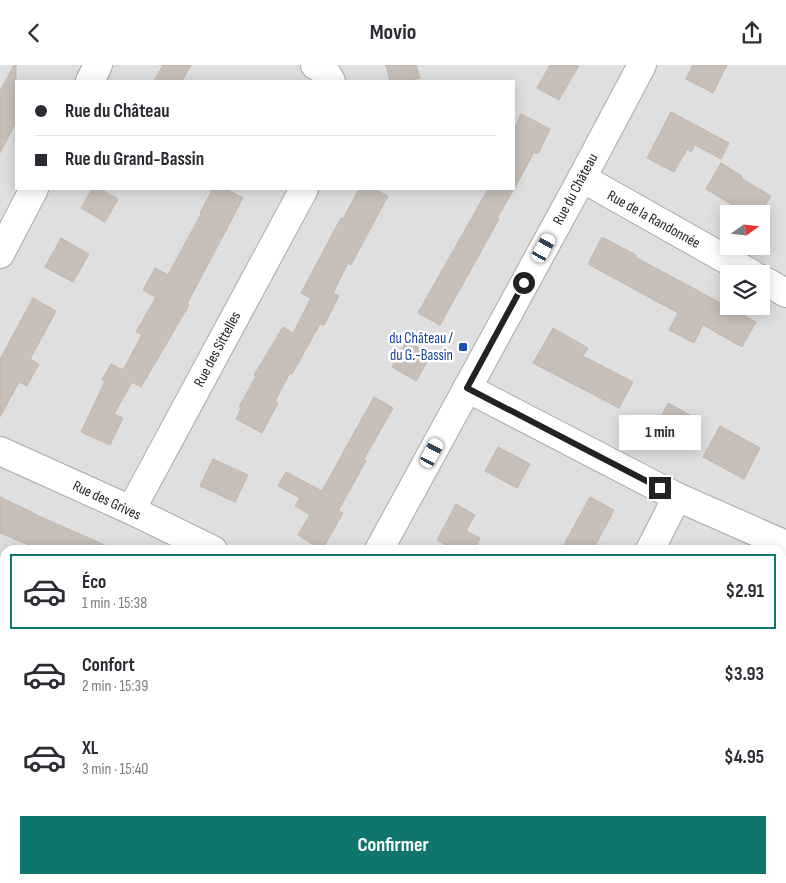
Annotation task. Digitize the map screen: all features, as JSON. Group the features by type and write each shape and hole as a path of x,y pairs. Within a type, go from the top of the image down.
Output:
{"street":[{"path":"90,80 98,65"},
{"path":"315,65 325,71 331,80"},
{"name":"Rue du Château","path":"382,545 642,65"},
{"name":"Rue de la Randonnée","path":"582,178 736,265"},
{"path":"0,254 33,190"},
{"name":"Rue des Sittelles","path":"131,510 303,190"},
{"path":"770,284 786,293"},
{"path":"467,388 677,497 786,545"},
{"name":"Rue des Grives","path":"0,451 131,510 203,545"},
{"path":"653,545 677,497"}],"shaded area":[{"path":"0,65 786,65 786,545 0,545"}],"building":[{"path":"14,65 16,65 15,124 0,153 0,91"},
{"path":"163,65 191,65 183,80 155,80"},
{"path":"386,65 416,65 420,78 413,80 390,80"},
{"path":"550,65 579,65 559,100 537,88"},
{"path":"693,65 727,65 713,93 686,79"},
{"path":"671,112 729,143 721,159 695,145 691,152 687,149 674,172 647,158"},
{"path":"521,114 550,129 538,154 534,152 515,187 515,127"},
{"path":"721,163 742,176 741,178 771,196 766,205 733,205 706,189"},
{"path":"91,190 102,190 118,199 105,222 81,208"},
{"path":"212,190 228,190 243,198 187,304 189,305 141,387 132,382 114,414 123,418 110,445 81,432 105,381 102,380 111,364 123,370 142,335 136,332 156,297 143,290 155,268 168,275"},
{"path":"358,190 376,190 388,196 351,265 348,263 333,293 339,296 324,325 320,324 292,374 290,373 275,401 278,403 262,433 236,419 241,408 239,407 256,376 254,375 283,327 293,333 311,298 301,293 341,218 343,219"},
{"path":"487,190 513,190 440,325 418,313"},
{"path":"602,237 720,303 720,315 743,315 756,322 742,347 703,325 694,343 669,330 678,313 588,264"},
{"path":"61,238 89,254 73,282 45,267"},
{"path":"33,298 56,311 30,359 39,364 27,386 19,382 0,417 0,359"},
{"path":"553,328 588,348 583,356 633,382 619,408 533,363"},
{"path":"407,341 431,355 416,381 392,367"},
{"path":"374,397 393,408 364,459 366,461 338,511 343,513 325,545 314,545 298,535 310,515 295,506 300,498 278,486 286,472 322,491"},
{"path":"668,403 690,415 678,440 655,428"},
{"path":"720,426 760,448 744,479 703,457"},
{"path":"498,447 530,464 517,488 485,471"},
{"path":"213,459 248,475 235,502 200,486"},
{"path":"0,497 105,545 29,545 0,533"},
{"path":"590,497 614,510 596,545 564,545"},
{"path":"456,504 475,515 466,531 480,538 476,545 446,545 437,540"}],"place":[{"name":"du Château / du G.-Bassin","path":"463,347"}],"route":[{"path":"524,283 467,388 660,488"}]}
